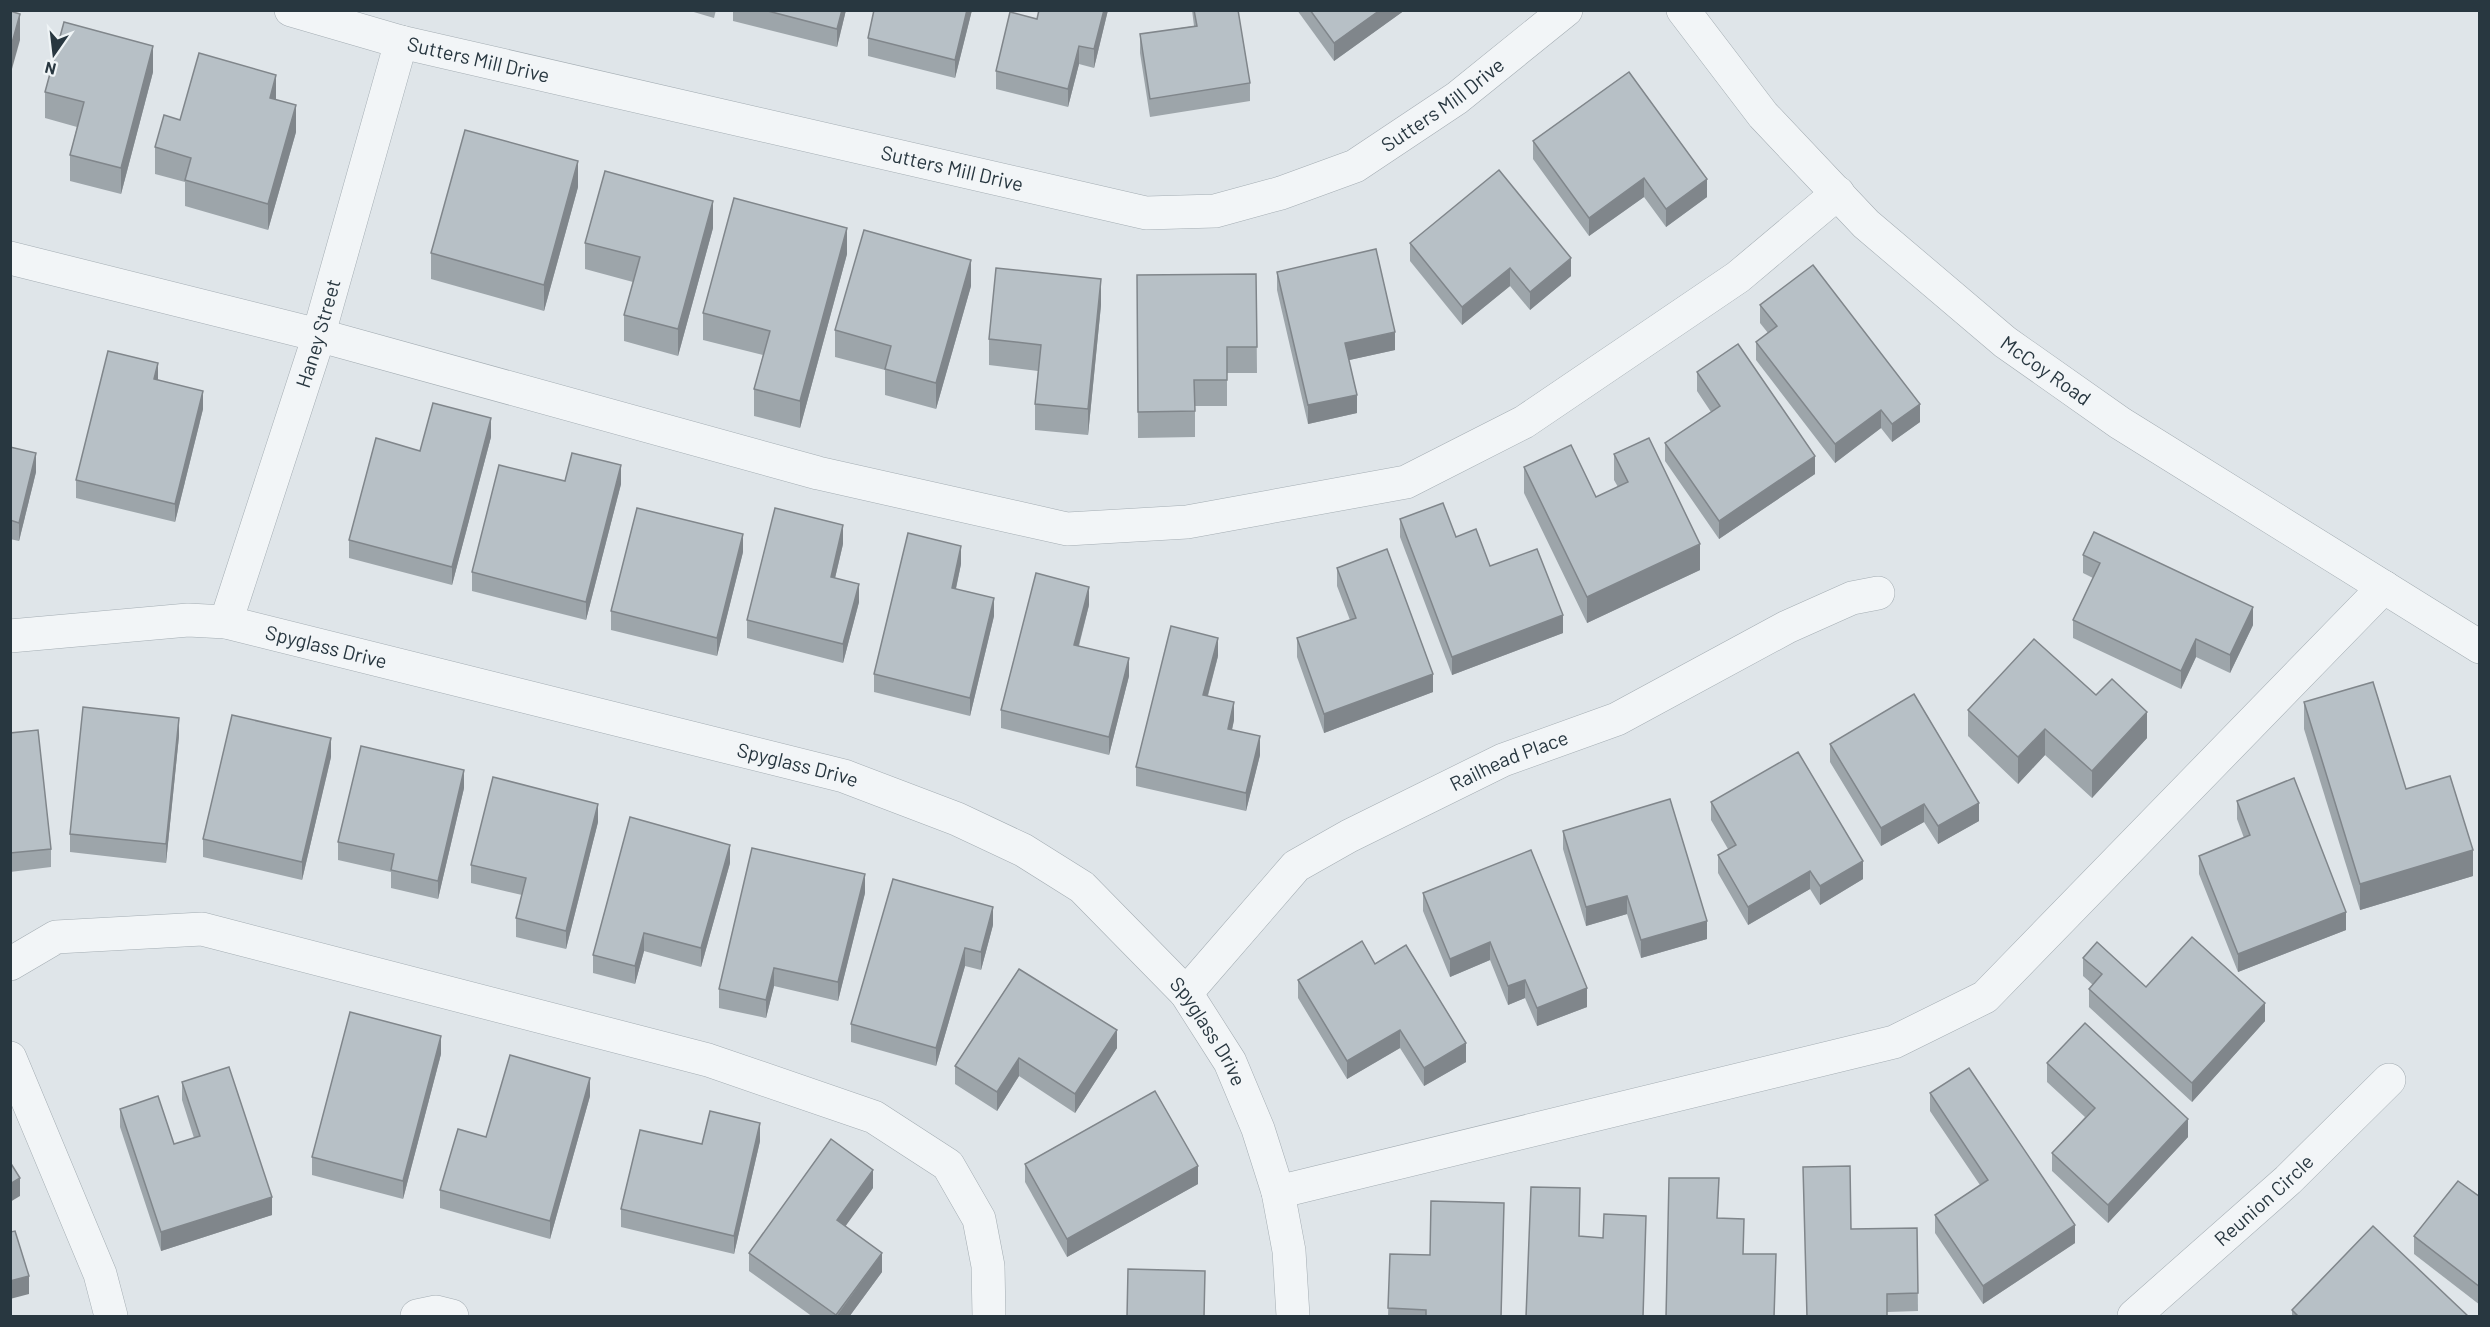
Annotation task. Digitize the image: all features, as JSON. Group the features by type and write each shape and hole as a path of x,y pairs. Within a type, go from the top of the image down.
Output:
{"street":[{"name":"Sutters Mill Drive","path":"291,10 401,42 1146,213 1215,211 1281,193 1355,166 1457,98 1566,10"},
{"name":"McCoy Road","path":"1683,10 1763,115 1866,224 2005,342 2120,423 2480,647"},
{"name":"Haney Street","path":"226,622 318,335 401,42"},
{"path":"10,258 318,335 818,473 1067,529 1187,522 1406,482 1524,422 1738,278 1838,193"},
{"path":"1278,1192 1894,1042 1985,997 2384,587"},
{"name":"Railhead Place","path":"1186,993 1296,866 1349,836 1503,760 1617,719 1787,627 1852,598 1878,593"},
{"name":"Spyglass Drive","path":"10,636 188,620 226,622 844,776 957,819 1023,850 1082,887 1186,993 1230,1062 1258,1129 1278,1192 1289,1251 1293,1317"},
{"path":"10,964 56,937 202,929 708,1060 874,1117 948,1165 979,1220 988,1266 989,1317"},
{"path":"10,1058 100,1274 111,1317"},
{"name":"Reunion Circle","path":"2134,1317 2288,1180 2390,1080"},
{"path":"417,1317 436,1312 452,1317"}],"building":[{"path":"764,10 842,10 837,29"},
{"path":"874,10 967,10 955,60 868,38"},
{"path":"1039,10 1104,10 1094,49 1079,46 1068,89 996,71 1010,12 1037,19"},
{"path":"1194,10 1238,10 1250,83 1150,99 1140,34 1197,26"},
{"path":"1310,10 1380,10 1334,43"},
{"path":"10,11 20,14 10,50"},
{"path":"64,22 153,46 121,168 70,155 84,102 45,92"},
{"path":"199,53 276,75 270,98 296,105 268,204 185,180 191,158 155,147 164,115 180,120"},
{"path":"1629,72 1707,179 1666,209 1644,178 1589,218 1533,141"},
{"path":"465,130 578,161 544,285 431,253"},
{"path":"1499,170 1571,258 1530,292 1510,268 1462,307 1410,243"},
{"path":"605,171 713,201 678,329 624,315 640,257 585,243"},
{"path":"734,198 847,228 800,401 754,389 770,331 703,313"},
{"path":"864,230 971,260 936,383 885,369 891,346 835,330"},
{"path":"1376,249 1395,332 1345,343 1357,395 1308,405 1277,272"},
{"path":"1813,265 1920,404 1892,424 1881,410 1835,444 1756,342 1777,326 1760,305"},
{"path":"996,268 1101,279 1088,409 1035,404 1041,345 989,339"},
{"path":"1256,274 1257,347 1227,347 1227,380 1194,380 1195,411 1138,412 1137,275"},
{"path":"1738,344 1815,456 1719,521 1665,443 1720,406 1697,372"},
{"path":"108,351 158,363 154,379 203,391 175,504 76,480"},
{"path":"433,403 491,418 452,567 349,540 376,438 420,451"},
{"path":"1649,438 1700,544 1587,597 1524,467 1571,445 1596,497 1628,482 1614,454"},
{"path":"10,447 36,453 19,523 10,520"},
{"path":"572,453 621,465 586,602 472,572 499,465 565,481"},
{"path":"1443,503 1456,537 1476,529 1490,566 1537,549 1563,615 1452,657 1400,519"},
{"path":"637,508 743,534 717,638 611,611"},
{"path":"775,508 843,525 831,577 859,584 843,644 747,620"},
{"path":"2094,532 2253,607 2230,655 2196,639 2181,671 2073,620 2100,563 2083,555"},
{"path":"908,533 961,546 952,588 994,598 970,698 874,674"},
{"path":"1387,549 1433,674 1324,714 1297,638 1356,618 1337,568"},
{"path":"1036,573 1089,587 1074,645 1129,658 1109,737 1001,710"},
{"path":"1171,626 1218,638 1203,695 1234,702 1228,729 1260,736 1246,793 1136,767"},
{"path":"2034,639 2096,695 2112,679 2147,712 2092,771 2045,729 2018,757 1968,710"},
{"path":"2373,682 2406,789 2450,776 2473,850 2360,884 2304,702"},
{"path":"1914,694 1979,803 1938,826 1924,804 1881,828 1830,744"},
{"path":"83,707 179,718 166,844 70,834"},
{"path":"232,715 331,738 302,862 203,839"},
{"path":"38,730 51,849 10,853 10,733"},
{"path":"361,746 464,770 438,881 391,870 394,854 338,842"},
{"path":"1798,752 1863,861 1820,886 1810,871 1748,907 1718,855 1736,845 1711,802"},
{"path":"493,777 598,804 566,931 516,918 526,878 471,865"},
{"path":"2294,778 2346,912 2238,954 2199,856 2250,835 2237,801"},
{"path":"1670,799 1707,921 1641,940 1627,896 1586,907 1563,831"},
{"path":"630,817 730,845 701,948 644,933 635,966 593,955"},
{"path":"752,848 865,874 838,982 774,968 766,1000 719,989"},
{"path":"1531,850 1587,988 1537,1008 1525,980 1508,986 1490,942 1450,959 1423,893"},
{"path":"893,879 993,907 981,952 965,948 936,1048 851,1024"},
{"path":"2192,937 2265,1003 2192,1083 2089,989 2102,974 2083,958 2097,942 2146,987"},
{"path":"1362,941 1375,964 1406,945 1466,1043 1424,1068 1400,1030 1347,1061 1298,980"},
{"path":"1019,969 1117,1030 1075,1094 1019,1058 997,1092 955,1066"},
{"path":"350,1012 441,1036 403,1181 312,1157"},
{"path":"2085,1023 2188,1119 2108,1205 2052,1153 2095,1108 2047,1063"},
{"path":"510,1055 590,1078 550,1221 440,1190 458,1129 486,1137"},
{"path":"229,1067 272,1197 161,1232 120,1109 158,1096 174,1144 200,1136 182,1082"},
{"path":"1969,1068 2075,1225 1983,1286 1935,1215 1988,1180 1930,1093"},
{"path":"1155,1091 1198,1166 1067,1239 1025,1164"},
{"path":"710,1111 760,1123 734,1236 621,1209 640,1130 702,1144"},
{"path":"831,1139 873,1170 837,1220 882,1253 836,1315 749,1253"},
{"path":"10,1162 20,1178 10,1184"},
{"path":"1850,1166 1851,1229 1917,1228 1918,1293 1887,1294 1887,1317 1807,1317 1803,1167"},
{"path":"1669,1178 1719,1178 1717,1218 1744,1219 1743,1254 1776,1254 1774,1317 1666,1317"},
{"path":"2458,1181 2480,1197 2480,1287 2414,1236"},
{"path":"1531,1187 1580,1188 1579,1236 1603,1238 1604,1214 1646,1216 1643,1317 1526,1317"},
{"path":"1431,1201 1504,1203 1501,1317 1426,1317 1426,1310 1388,1308 1390,1254 1430,1255"},
{"path":"2373,1226 2469,1317 2299,1317 2292,1310"},
{"path":"15,1231 29,1276 10,1281 10,1232"},
{"path":"1128,1269 1205,1271 1204,1317 1127,1317"}]}
